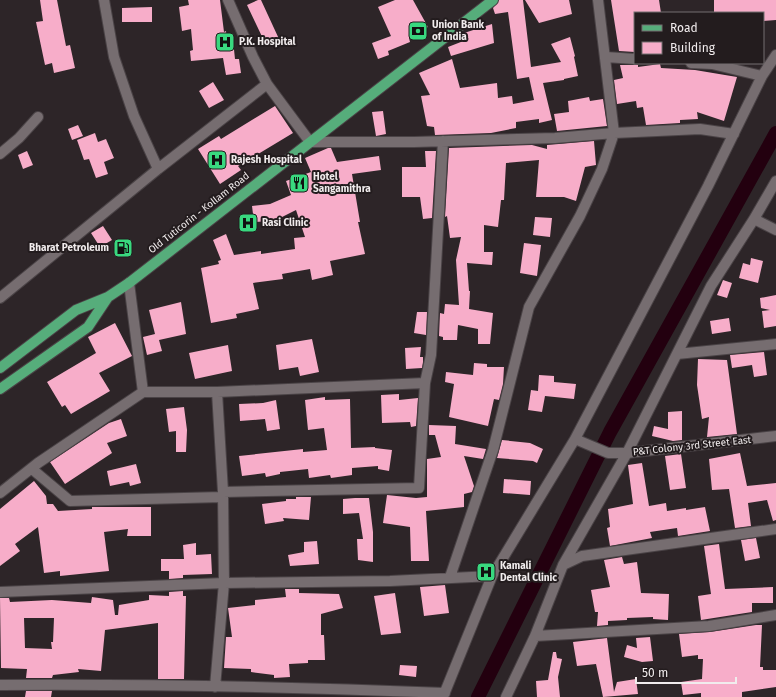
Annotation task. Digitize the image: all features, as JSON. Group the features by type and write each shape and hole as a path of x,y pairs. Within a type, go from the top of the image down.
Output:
{"main road":[{"name":"Old Tuticorin - Kollam Road","path":"0,390 88,327 108,297 493,0"},
{"path":"0,368 76,310 108,297"}],"street":[{"path":"104,0 114,57 134,116 158,169"},
{"path":"228,0 252,57 267,84 310,142 555,138 614,132 700,129 734,134"},
{"path":"450,577 493,450 529,307 580,216 602,169 614,132 598,0"},
{"path":"0,685 95,684 444,695 492,576 575,439 734,134 762,76 776,55"},
{"path":"606,57 634,59"},
{"path":"712,64 762,76"},
{"path":"0,298 158,169 267,84"},
{"path":"0,154 19,138 38,117"},
{"path":"32,469 70,501 419,488 425,383 431,355 443,141"},
{"path":"506,697 535,636 563,565 627,453 711,286 754,219 776,181"},
{"path":"754,219 776,230"},
{"path":"128,283 143,392"},
{"path":"677,354 776,344"},
{"path":"0,493 143,392 217,392 425,383"},
{"path":"215,687 224,583 222,495 217,392"},
{"name":"P&T Colony 3rd Street East","path":"575,439 608,453 627,453 776,436"},
{"path":"563,565 582,556 776,529"},
{"path":"0,592 224,583 390,581 492,576"},
{"path":"535,636 709,626 776,615"}],"building":[{"path":"40,0 57,0 66,46 70,45 75,68 54,73 52,63 45,65 36,22 43,21"},
{"path":"188,0 220,0 224,32 226,31 227,41 233,40 235,59 239,59 241,73 226,75 223,58 191,61 190,51 193,50 191,29 182,31 179,7 189,5"},
{"path":"261,0 279,39 266,45 247,5"},
{"path":"395,0 413,0 428,27 409,38 410,42 388,51 389,55 378,59 372,43 391,36 378,7"},
{"path":"499,0 523,0 531,67 561,62 551,44 570,37 578,76 543,83 552,120 539,123 539,119 516,122 516,128 491,133 435,135 434,127 427,126 421,96 430,95 419,73 452,59 460,88 497,83 498,98 512,96 513,104 534,100 529,77 517,79 508,12 495,14 493,8"},
{"path":"525,0 569,0 572,14 539,23"},
{"path":"611,0 659,0 661,12 634,12 634,52 619,51"},
{"path":"714,0 776,0 776,20 764,21 764,12 714,12"},
{"path":"152,7 152,22 122,22 122,8"},
{"path":"492,24 494,43 451,56 448,47 466,40 464,33"},
{"path":"660,64 661,68 695,70 737,77 724,121 697,112 698,119 680,120 680,123 646,125 643,107 637,108 636,101 617,104 614,80 623,78 620,65 638,65 638,67"},
{"path":"213,82 224,100 209,108 199,91"},
{"path":"589,97 590,101 603,99 607,126 557,131 554,114 569,112 568,101"},
{"path":"275,106 293,133 238,166 241,170 220,184 198,149 219,136 221,139"},
{"path":"383,111 386,134 376,136 372,112"},
{"path":"78,125 83,136 72,140 68,129"},
{"path":"95,133 98,142 106,139 114,158 104,162 108,174 96,178 89,159 84,160 77,140"},
{"path":"594,141 596,165 585,167 576,201 564,197 536,197 539,160 506,163 504,200 501,200 498,227 484,225 484,252 493,252 492,265 467,263 470,291 469,309 493,313 490,344 478,344 478,329 458,325 457,340 443,340 443,337 439,336 440,313 444,314 445,304 459,305 456,260 461,237 450,238 447,216 445,217 449,148 532,145 547,149 547,145"},
{"path":"331,148 337,162 379,156 381,170 352,174 360,222 358,222 365,254 330,261 333,275 312,280 310,269 282,274 283,279 253,283 259,309 236,314 237,318 211,323 201,268 219,264 218,261 221,260 213,240 226,234 234,255 261,251 261,254 295,249 294,238 305,237 296,210 274,221 254,222 252,206 270,204 291,195 286,181 311,172 305,158"},
{"path":"27,151 33,165 23,169 18,155"},
{"path":"425,151 436,151 432,218 423,219 420,197 402,197 402,167 426,167"},
{"path":"535,217 552,218 550,237 533,235"},
{"path":"103,226 112,240 100,247 91,233"},
{"path":"524,243 541,245 537,276 520,273"},
{"path":"751,258 763,261 758,283 739,278 743,263 750,265"},
{"path":"723,280 732,283 727,298 717,295"},
{"path":"776,295 776,326 764,328 762,311 770,310 761,308 760,298"},
{"path":"181,302 186,334 159,340 162,351 147,355 143,337 155,334 149,310"},
{"path":"417,312 427,312 426,335 414,333"},
{"path":"729,318 731,331 712,334 710,321"},
{"path":"115,323 132,356 99,373 110,391 71,414 65,405 62,407 47,382 96,353 88,337"},
{"path":"312,339 319,372 300,376 298,367 279,370 276,345"},
{"path":"228,345 232,371 195,379 189,353"},
{"path":"421,347 420,357 423,357 422,368 406,369 405,348"},
{"path":"764,352 767,375 754,377 752,365 732,368 730,355"},
{"path":"698,359 727,360 737,434 707,437 709,417 702,419 697,385"},
{"path":"474,363 487,364 487,367 504,367 503,384 499,400 494,399 488,426 449,417 454,384 445,382 446,372 473,375"},
{"path":"539,375 554,376 554,382 576,384 574,399 545,396 542,412 528,410 531,390 538,391"},
{"path":"399,394 399,400 418,398 416,426 411,427 410,422 382,423 381,395"},
{"path":"325,397 325,400 350,399 351,448 375,447 392,450 389,471 378,469 378,466 352,468 352,475 331,478 330,475 309,478 308,469 280,472 280,474 266,477 265,473 242,476 239,456 303,449 303,452 327,450 324,428 308,430 305,400"},
{"path":"276,400 280,429 267,431 265,419 240,421 239,404 263,403"},
{"path":"184,407 187,430 186,452 176,452 176,431 169,432 166,409"},
{"path":"682,411 682,440 673,441 652,436 654,426 668,429 668,412"},
{"path":"121,419 127,436 107,443 112,453 65,484 50,462 109,423"},
{"path":"429,425 456,426 455,444 486,449 483,459 464,456 474,486 472,492 464,494 464,507 426,511 429,561 411,561 410,527 383,523 387,495 416,498 427,497 427,459 441,457 435,435 429,435"},
{"path":"502,440 530,443 543,449 537,463 533,461 497,458"},
{"path":"740,453 747,486 776,483 776,520 773,521 767,500 748,503 751,526 735,528 729,489 712,490 709,459"},
{"path":"681,454 686,488 670,490 665,456"},
{"path":"642,463 649,506 666,503 667,511 705,507 710,531 678,536 677,528 650,532 652,538 610,546 607,528 610,527 608,509 633,504 628,465"},
{"path":"136,464 141,483 130,486 129,482 110,486 107,471"},
{"path":"504,479 531,481 530,495 503,493"},
{"path":"34,481 46,496 47,504 53,504 58,511 92,509 92,507 151,507 151,536 127,536 128,529 104,532 109,571 60,576 60,571 44,573 38,527 15,544 20,551 0,566 0,509"},
{"path":"296,497 311,497 309,520 283,518 284,521 265,524 262,504 286,501 286,499 296,499"},
{"path":"369,498 373,532 373,562 358,560 357,539 363,539 359,513 343,514 343,499"},
{"path":"756,538 760,558 745,561 741,540"},
{"path":"317,541 319,564 290,566 288,555 304,552 304,542"},
{"path":"196,543 196,555 211,554 212,574 183,575 183,578 169,579 169,571 161,571 161,559 184,559 183,545"},
{"path":"719,544 725,589 773,587 773,603 752,603 752,612 701,620 698,596 711,594 704,546"},
{"path":"622,557 624,564 637,562 641,593 669,594 668,620 653,619 653,617 627,618 627,620 608,621 608,625 597,626 598,612 595,612 591,590 610,587 604,560"},
{"path":"445,585 449,613 424,616 420,587"},
{"path":"285,589 299,589 299,593 339,594 343,608 321,614 321,635 324,635 325,660 308,660 308,663 289,664 290,677 274,678 274,675 251,672 251,669 224,668 226,637 232,637 228,608 255,605 255,600 286,597"},
{"path":"183,591 183,596 186,596 184,679 158,679 158,623 105,630 101,671 78,669 79,672 53,675 52,678 26,678 27,669 1,668 0,598 9,598 10,602 52,600 91,603 92,597 113,600 115,615 118,615 119,605 149,600 149,595 169,596 169,592","holes":["24,618 54,618 53,642 51,642 52,649 25,648"]},
{"path":"395,593 401,633 381,635 374,596"},
{"path":"762,625 760,667 763,667 763,670 776,670 776,687 742,692 742,697 701,697 701,693 683,695 681,682 702,679 703,659 698,659 698,655 682,657 679,634 710,632"},
{"path":"650,637 653,661 642,662 624,657 627,645 637,648 636,638"},
{"path":"607,638 614,692 617,682 636,679 638,694 603,697 596,664 577,666 573,642"},
{"path":"553,652 556,652 557,658 562,659 558,677 560,697 537,697 536,681 548,680"},
{"path":"400,665 417,666 416,677 399,675"},
{"path":"26,691 52,691 51,697 25,697"}],"waterway":[{"path":"478,697 610,432 776,133"}],"place":[{"name":"Union Bank of India","path":"418,31"},
{"name":"P.K. Hospital","path":"225,42"},
{"name":"Rajesh Hospital","path":"217,160"},
{"name":"Hotel Sangamithra","path":"299,183"},
{"name":"Rasi Clinic","path":"248,223"},
{"name":"Bharat Petroleum","path":"123,248"},
{"name":"Kamali Dental Clinic","path":"486,572"}]}
